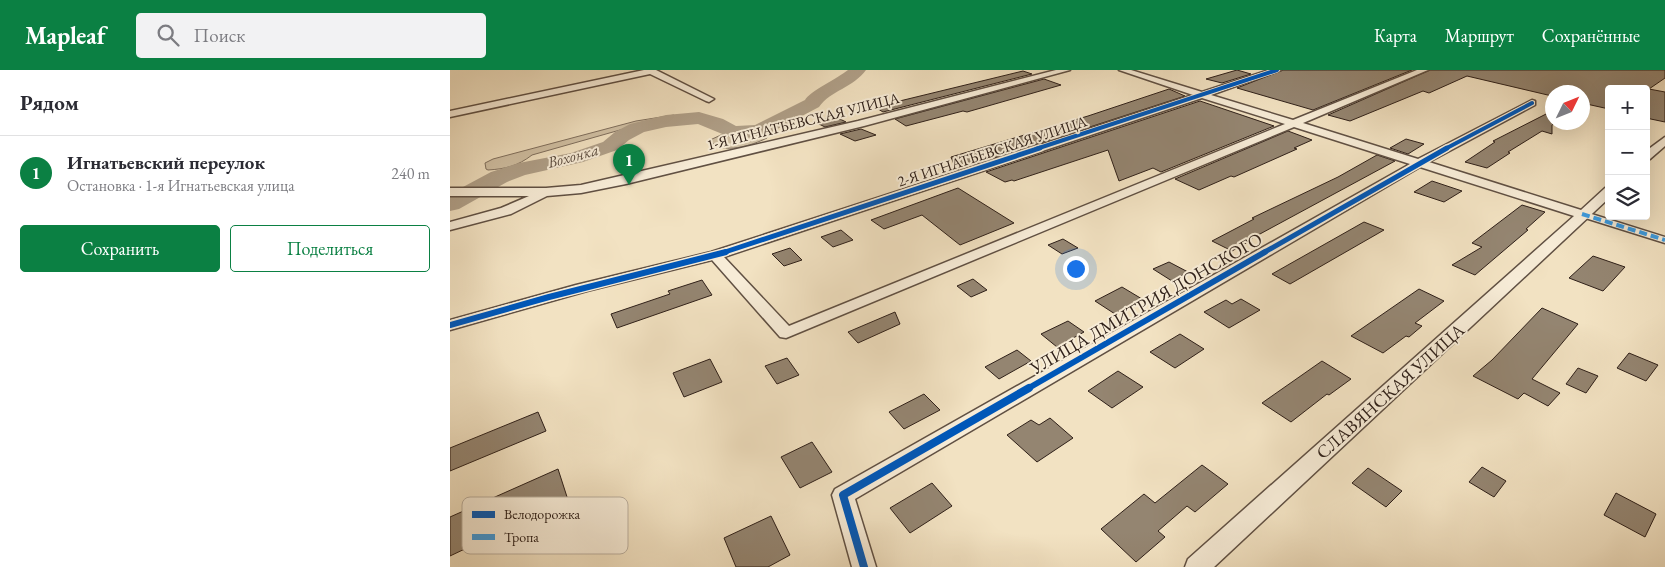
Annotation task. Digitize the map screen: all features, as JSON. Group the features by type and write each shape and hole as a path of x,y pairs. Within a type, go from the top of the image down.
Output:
{"street":[{"path":"450,114 650,70 708,99"},
{"name":"1-Я ИГНАТЬЕВСКАЯ УЛИЦА","path":"450,192 539,192 581,188 626,180 860,124 1066,70"},
{"path":"1123,70 1665,240"},
{"name":"2-Я ИГНАТЬЕВСКАЯ УЛИЦА","path":"450,325 646,271 715,256 1277,70"},
{"path":"715,256 786,333 1424,70"},
{"name":"УЛИЦА ДМИТРИЯ ДОНСКОГО","path":"864,567 843,495 1419,163 1532,103"},
{"path":"1650,153 1665,140"},
{"path":"450,226 506,211 539,192"},
{"path":"1582,214 1605,194"},
{"name":"СЛАВЯНСКАЯ УЛИЦА","path":"1197,567 1582,214"}],"shaded area":[{"path":"674,115 532,155 522,162 506,168 486,169 485,163 493,159 636,121"},
{"path":"721,135 767,135 767,138 754,144 737,148 715,145 710,140"}],"building":[{"path":"1237,70 1251,74 1222,83 1206,79"},
{"path":"1283,70 1412,70 1313,110 1237,88"},
{"path":"1430,70 1665,70 1665,78 1650,88 1650,85 1605,85 1605,108 1590,105 1590,85 1545,85 1545,94 1467,76 1429,93 1423,91 1350,121 1328,115"},
{"path":"1023,71 1032,74 883,112 875,107"},
{"path":"1044,79 1061,85 967,112 963,111 906,126 895,119"},
{"path":"1169,89 1185,96 973,165 969,163 967,167 956,170 951,157 1088,116"},
{"path":"1650,89 1665,92 1665,122 1650,119"},
{"path":"1200,101 1274,126 1161,172 1153,168 1119,181 1108,150 1014,181 1005,182 986,172"},
{"path":"1545,115 1545,130 1552,130 1552,134 1542,131 1508,152 1510,153 1487,168 1465,162 1495,142 1493,141"},
{"path":"834,116 846,122 825,127 815,122"},
{"path":"861,129 876,135 855,141 840,134"},
{"path":"1288,131 1312,140 1294,148 1297,149 1234,177 1231,176 1199,190 1175,179"},
{"path":"1406,139 1424,144 1408,154 1390,148"},
{"path":"1377,155 1395,161 1247,241 1232,251 1212,241 1254,219 1252,218 1338,177"},
{"path":"1432,181 1462,191 1444,202 1414,192"},
{"path":"958,188 1014,223 960,245 922,215 884,229 871,220"},
{"path":"1522,205 1545,212 1526,229 1528,230 1475,275 1452,265 1482,247 1472,243"},
{"path":"1364,222 1384,230 1290,284 1272,274"},
{"path":"841,230 853,240 833,247 821,237"},
{"path":"1063,239 1078,248 1062,254 1048,245"},
{"path":"790,248 802,260 784,266 772,254"},
{"path":"1593,256 1625,267 1603,291 1569,278"},
{"path":"1169,262 1188,272 1172,281 1153,269"},
{"path":"973,279 987,290 971,297 957,286"},
{"path":"702,280 712,295 617,328 611,314 670,294 668,291"},
{"path":"1122,287 1142,299 1115,314 1095,301"},
{"path":"1419,289 1444,301 1415,323 1422,326 1409,337 1406,336 1383,353 1351,336"},
{"path":"1241,299 1260,310 1229,328 1204,312 1226,300 1232,304"},
{"path":"1542,308 1578,324 1532,379 1560,393 1548,406 1524,393 1518,399 1473,376 1492,360"},
{"path":"895,312 900,324 858,343 848,332"},
{"path":"1068,321 1084,332 1057,347 1041,334"},
{"path":"1180,334 1204,349 1175,368 1150,352"},
{"path":"1017,350 1031,361 999,379 985,367"},
{"path":"1629,353 1658,365 1646,381 1617,368"},
{"path":"787,358 799,375 777,384 765,366"},
{"path":"710,359 722,382 684,397 673,373"},
{"path":"1322,361 1351,379 1329,395 1327,394 1291,422 1262,403"},
{"path":"1578,368 1598,376 1586,393 1566,384"},
{"path":"1118,371 1143,387 1112,408 1088,391"},
{"path":"924,394 940,410 904,429 889,412"},
{"path":"538,412 546,431 450,471 450,448"},
{"path":"1050,418 1073,438 1037,462 1007,435 1031,420 1039,425"},
{"path":"812,442 832,472 800,488 781,457"},
{"path":"1202,465 1228,484 1195,512 1187,506 1158,531 1165,537 1136,562 1101,529 1144,494 1155,503"},
{"path":"1482,467 1506,481 1494,497 1469,482"},
{"path":"1368,468 1402,491 1386,507 1352,483"},
{"path":"558,469 567,497 495,497"},
{"path":"932,483 952,506 910,533 890,508"},
{"path":"1616,493 1656,514 1645,537 1604,515"},
{"path":"462,512 462,550 450,556 450,517"},
{"path":"771,516 790,555 768,567 736,567 724,538"}],"waterway":[{"name":"Вохонка","path":"450,204 499,177 519,170 576,158 610,146 622,136 637,128 666,121 699,118 716,123 732,132 759,131 813,103 814,99 843,83 858,70"}],"marked path":[{"path":"1582,214 1665,240"}],"cycle path":[{"path":"450,325 582,288 715,255 1277,70"},
{"path":"864,567 843,495 1419,163 1532,103"}],"place":[{"name":"Игнатьевский переулок","path":"629,185"}]}
